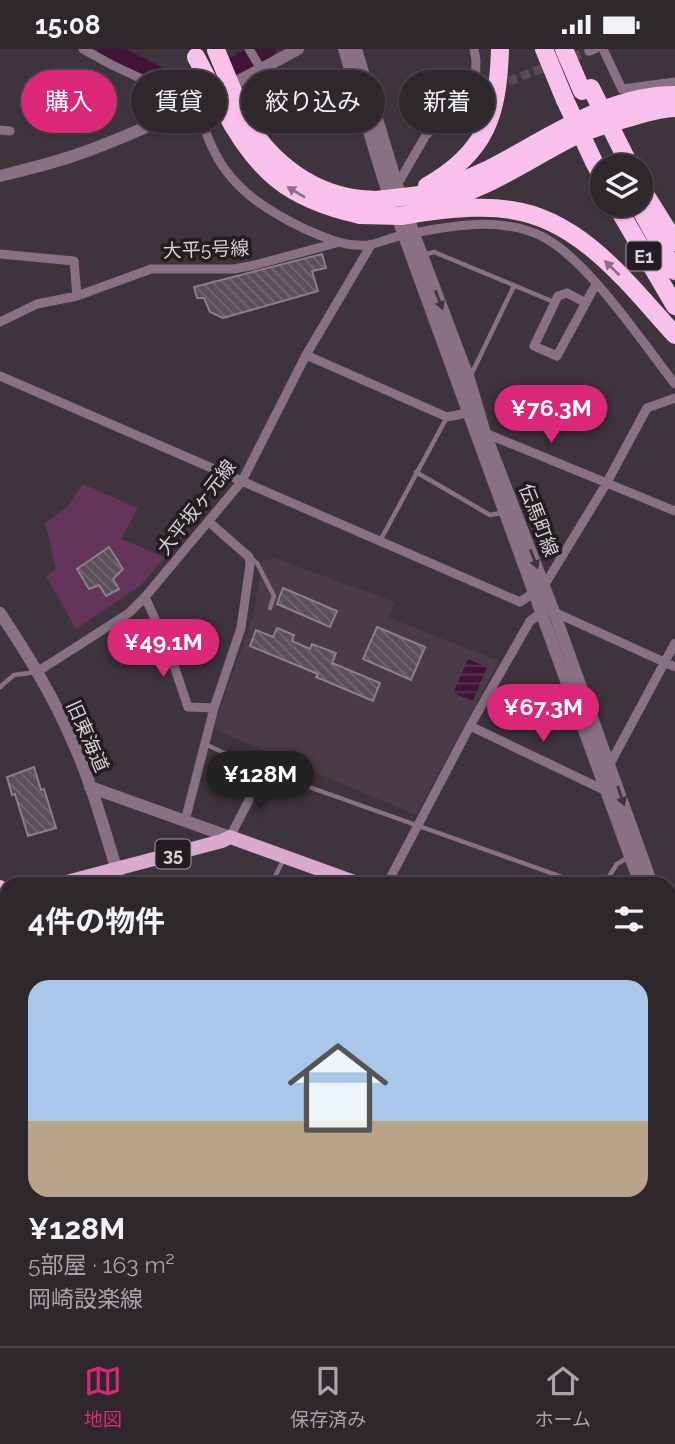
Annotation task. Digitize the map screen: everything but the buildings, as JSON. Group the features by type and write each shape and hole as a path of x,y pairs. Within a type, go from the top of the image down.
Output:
{"highway":[{"path":"216,49 231,105"},
{"path":"422,201 477,143 489,125 498,87 500,49"},
{"path":"544,49 590,154"},
{"path":"567,49 616,154"},
{"path":"194,53 269,153 304,179 360,207 401,210 489,169 586,116 633,100 675,95"},
{"path":"422,201 453,198 482,186 591,129 638,115 675,108"},
{"path":"360,207 392,188 422,201 475,208 512,209 539,217 566,229 593,249 675,335"},
{"path":"653,207 675,242"},
{"name":"E1","path":"623,217 675,306"},
{"name":"E1","path":"645,217 675,271"}],"main road":[{"path":"230,837 341,877"},
{"name":"35","path":"86,877 230,837"}],"street":[{"path":"83,49 131,74"},
{"path":"249,49 261,69"},
{"path":"227,87 298,49"},
{"path":"344,49 409,234"},
{"path":"356,49 392,188"},
{"path":"392,188 426,135 479,92 474,49"},
{"path":"603,49 622,89 675,82"},
{"path":"0,176 71,157 131,132"},
{"path":"204,133 235,183 277,216 336,243 350,246 371,245 409,234 463,225 512,226 545,238 574,261 596,284 675,384"},
{"name":"伝馬町線","path":"409,234 422,255 469,379 538,590"},
{"name":"伝馬町線","path":"409,234 467,413 504,512 610,764 650,877"},
{"name":"大平5号線","path":"0,322 37,304 76,296 150,269 234,269 336,243"},
{"name":"大平坂ヶ元線","path":"37,672 129,613 242,481 306,355 371,245"},
{"path":"0,254 74,261 76,296"},
{"path":"586,303 567,293 558,296 534,346 556,356 586,303 596,284"},
{"path":"306,355 447,417 467,413"},
{"path":"0,376 520,602 538,590 606,484 647,408 675,398"},
{"path":"485,433 675,512"},
{"path":"186,821 214,708 242,628 249,557 209,522"},
{"path":"145,597 167,645 188,707 214,708"},
{"path":"391,877 470,726 530,621 547,612 675,667"},
{"name":"伝馬町線","path":"547,612 566,679 604,790"},
{"name":"旧東海道","path":"0,613 37,672 72,739 119,877"},
{"path":"610,764 675,643"},
{"path":"470,726 604,790 638,877"},
{"path":"90,786 230,837 264,771"}],"lane":[{"path":"422,255 434,252 555,303"},
{"path":"469,379 514,286"},
{"path":"379,541 447,417"},
{"path":"416,472 490,515 504,512"},
{"path":"249,557 257,563 274,596 270,608"},
{"name":"大平坂ヶ元線","path":"0,687 14,675 37,672"},
{"path":"206,745 264,771 562,877"},
{"path":"609,877 617,865 630,856"},
{"path":"275,877 285,857"}],"shaded area":[{"path":"83,484 138,508 121,539 165,557 140,586 76,629 46,576 56,569 45,523 68,506"},
{"path":"274,558 395,602 388,617 499,661 416,815 213,729 253,616 262,562"},
{"path":"468,659 487,667 473,701 453,693"}],"waterway":[{"path":"106,49 177,85 191,87 267,49"}],"tunnel":[{"path":"496,86 589,51"}]}
